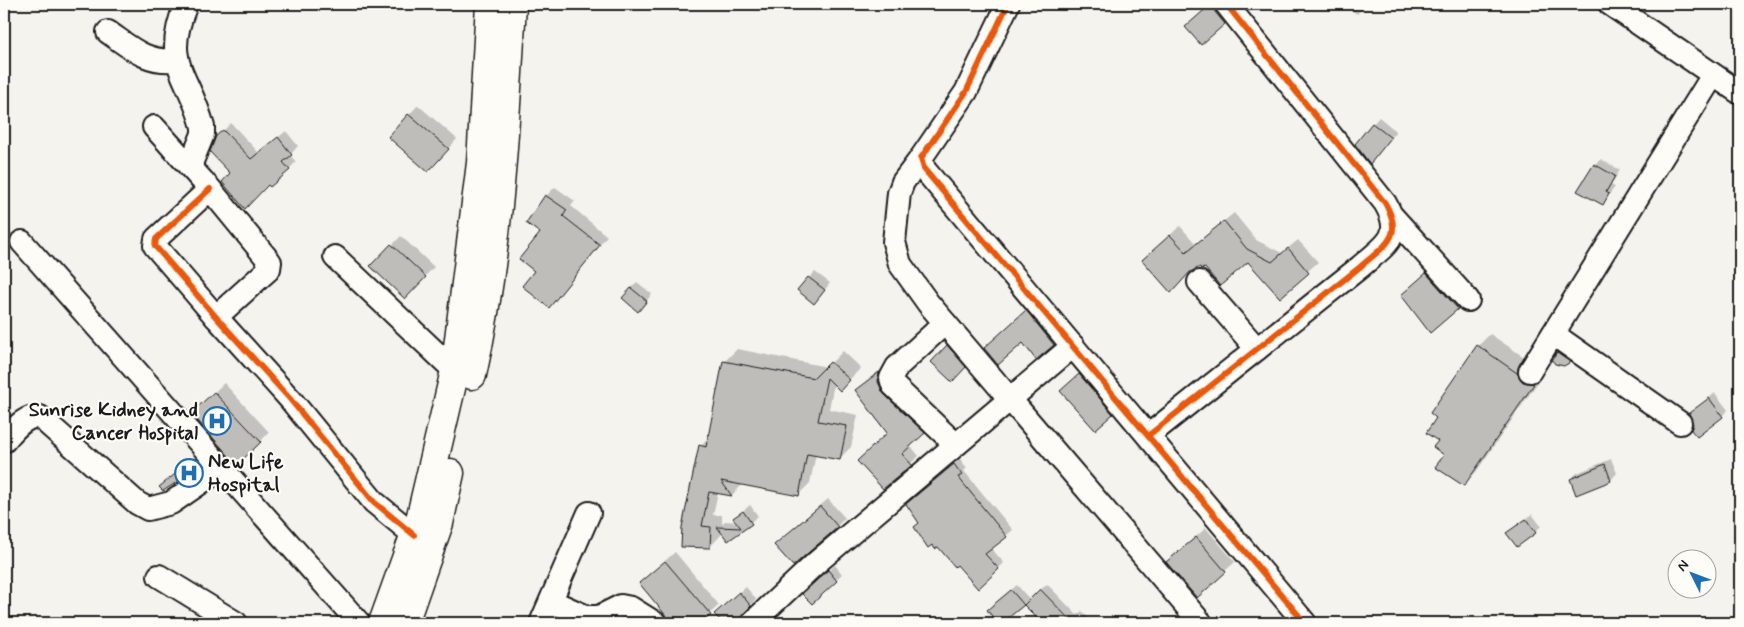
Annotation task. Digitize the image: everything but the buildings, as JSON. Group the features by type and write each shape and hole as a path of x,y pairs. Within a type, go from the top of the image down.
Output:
{"main road":[{"path":"383,623 414,535 455,371 481,163 490,4"},
{"path":"404,623 439,523 476,359 495,239 506,119 512,4"}],"street":[{"path":"186,4 177,26 176,60 203,127 203,134 190,166"},
{"path":"1008,4 966,92 903,182 899,194 895,252 900,264 945,323 1200,623"},
{"path":"1226,4 1385,202 1393,217 1468,300"},
{"path":"1610,4 1740,94"},
{"path":"108,32 152,60 176,60"},
{"path":"1530,371 1713,75"},
{"path":"154,128 210,189 271,265 216,317"},
{"path":"921,158 924,169 1305,623"},
{"path":"210,189 154,242 155,246 290,399 374,502 414,535"},
{"path":"1149,435 1360,267 1386,243 1395,227 1393,217"},
{"path":"22,242 359,623"},
{"path":"335,258 455,371"},
{"path":"1199,282 1257,349"},
{"path":"945,323 897,368 891,378 893,384 954,444"},
{"path":"1553,334 1680,423"},
{"path":"752,623 816,563 954,444 1074,346"},
{"path":"4,441 27,419 34,416 40,417 137,503 148,509 171,503 222,468"},
{"path":"541,623 589,512"},
{"path":"159,576 236,623"},
{"path":"550,601 580,615 600,620 621,606 631,608 655,623"}],"cycle path":[{"path":"1008,4 966,92 921,158 924,169 1305,623"},
{"path":"1149,435 1360,267 1384,246 1392,232 1391,215 1385,203 1226,4"},
{"path":"210,189 156,239 155,246 290,399 374,502 414,535"}],"place":[{"name":"Sunrise Kidney and Cancer Hospital","path":"217,421"},
{"name":"New Life Hospital","path":"189,473"}]}
